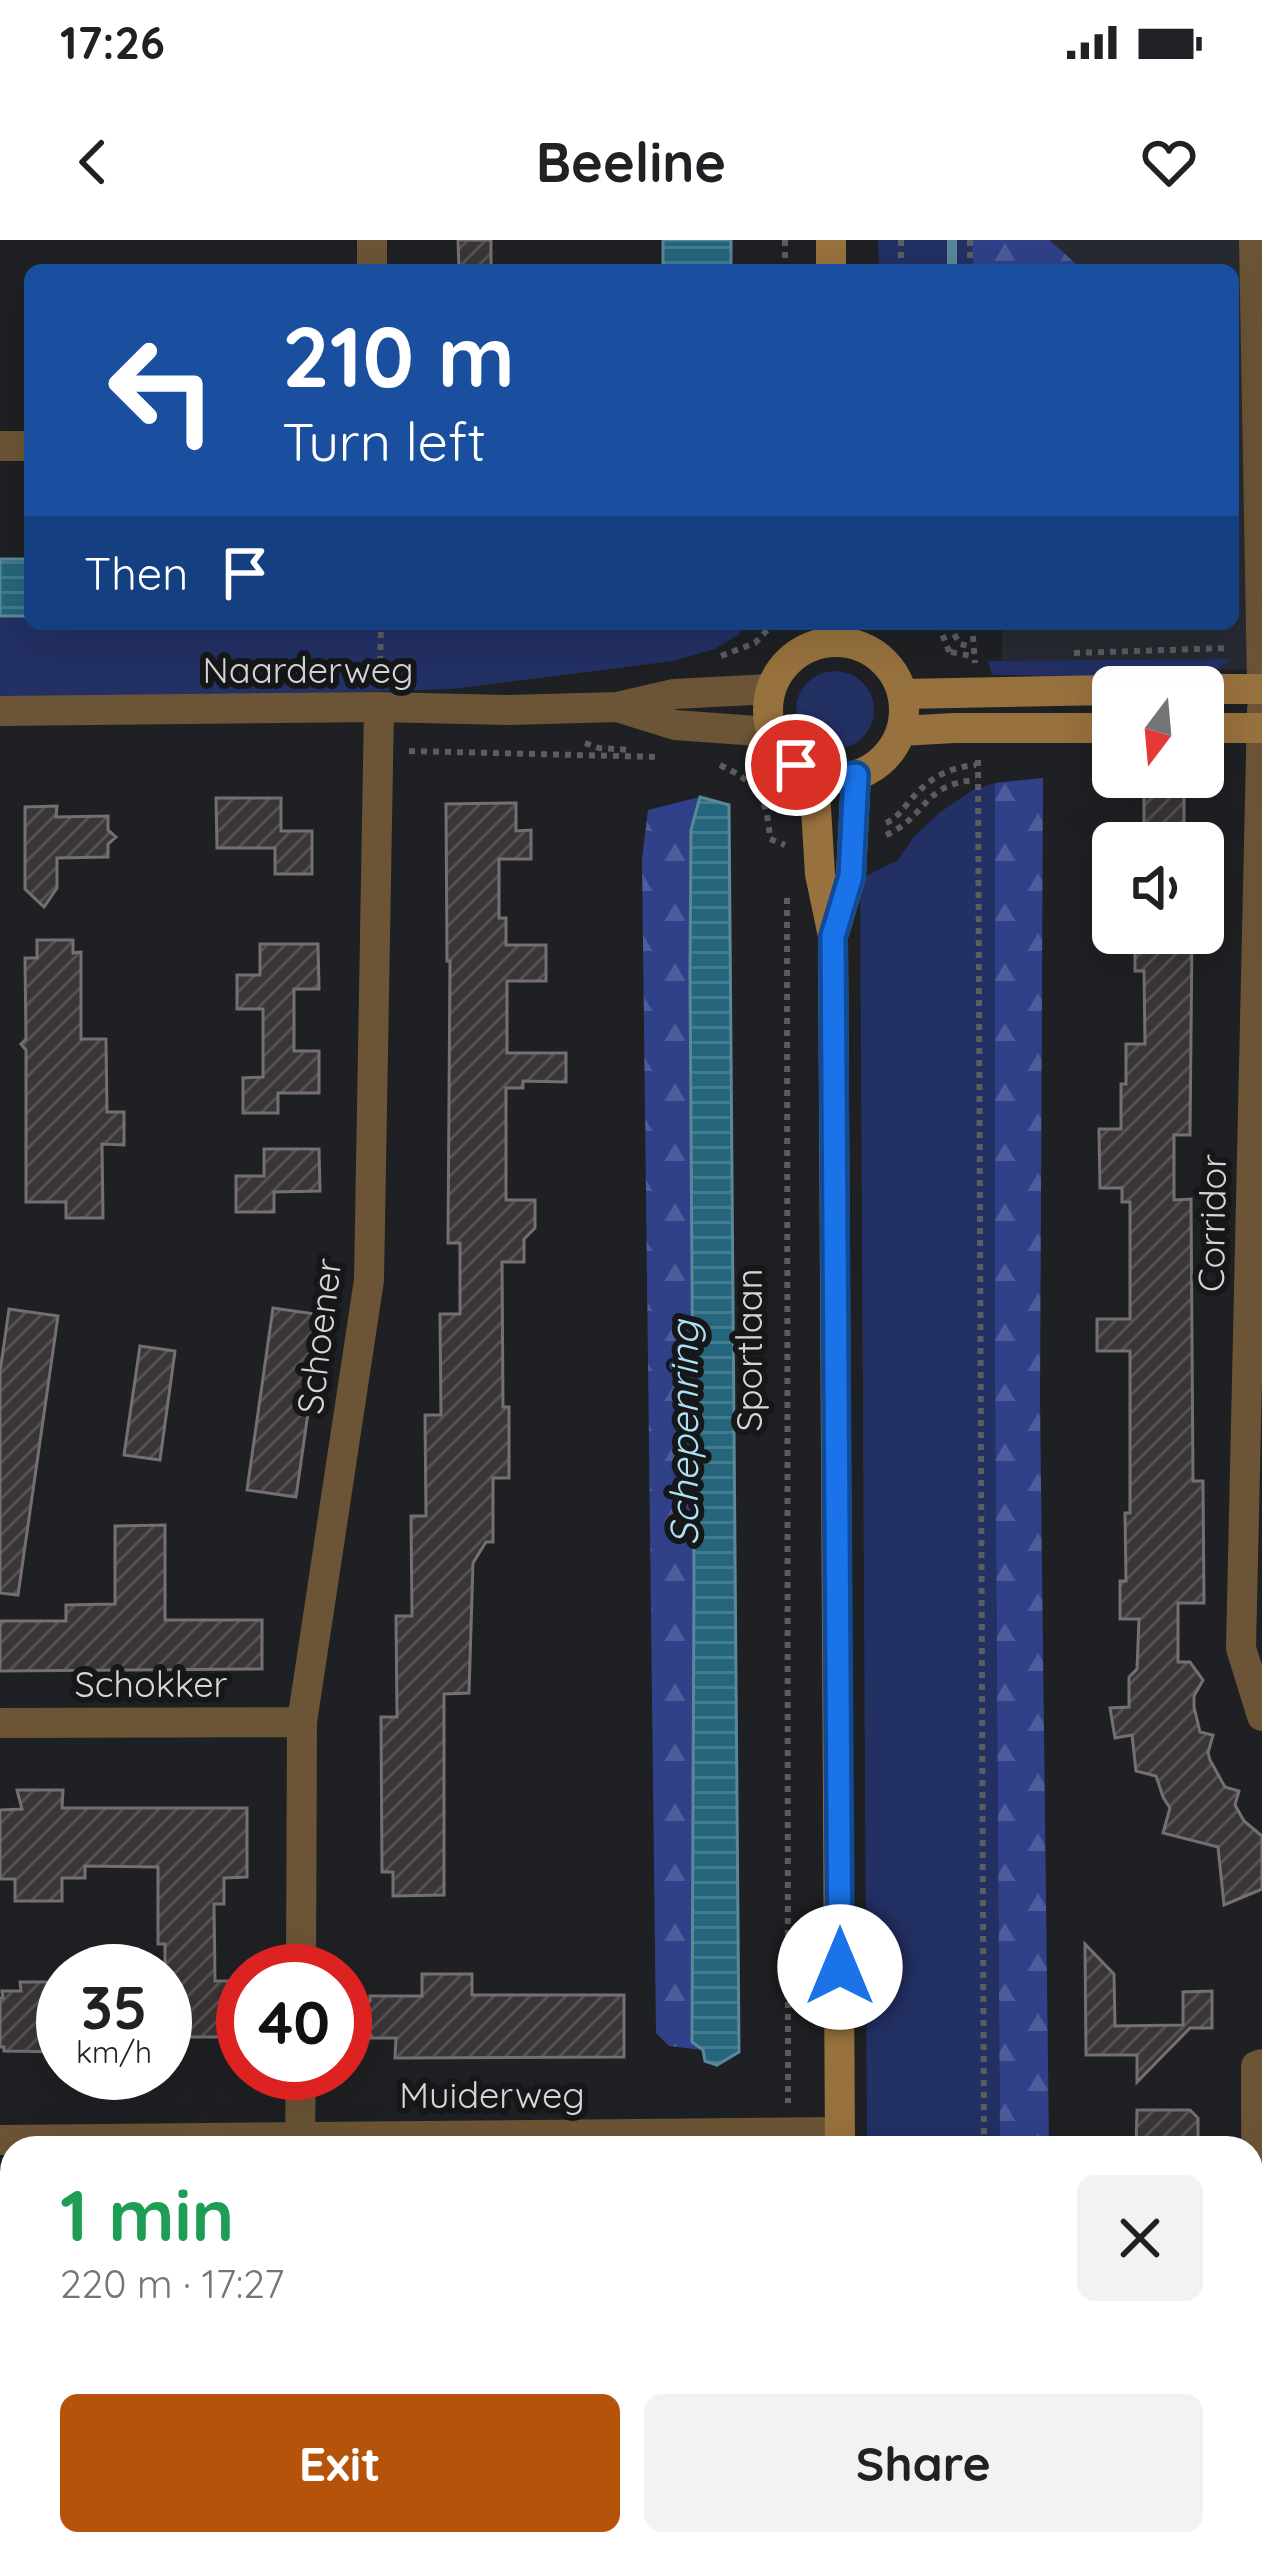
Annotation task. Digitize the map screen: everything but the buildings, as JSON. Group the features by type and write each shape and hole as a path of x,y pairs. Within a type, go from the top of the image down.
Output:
{"street":[{"path":"1224,688 1262,686 1254,240"},
{"path":"820,634 840,642 858,635 893,673 902,694 901,731 875,766 856,775 814,775 781,751 771,732 767,710 771,689 782,669 820,634"},
{"name":"Naarderweg","path":"0,711 617,707 673,694 771,689"},
{"path":"902,694 1092,690"},
{"name":"Schoener","path":"301,1944 302,1722 369,1280 379,707"},
{"name":"Naarderweg","path":"617,707 675,725 771,732"},
{"name":"Corridor","path":"1262,709 1241,1648 1262,1716"},
{"path":"901,731 1092,728"},
{"path":"1224,728 1262,728"},
{"path":"814,775 802,847 820,874 833,936 840,2136"},
{"path":"833,936 851,876 856,775"},
{"name":"Schokker","path":"0,1723 302,1722"},
{"path":"1256,2136 1256,2066 1262,2064"},
{"path":"300,2135 301,2100"},
{"name":"Muiderweg","path":"240,2136 788,2132 814,2136"}],"path":[{"path":"381,630 381,637"},
{"path":"715,691 716,658 755,644 767,630"},
{"path":"952,630 960,644 972,647"},
{"path":"972,630 975,691"},
{"path":"1070,654 1260,647"},
{"path":"951,652 975,657"},
{"path":"716,727 716,754 733,759"},
{"path":"976,728 984,2136"},
{"path":"378,750 663,757"},
{"path":"704,761 746,777 763,797 770,839 802,847"},
{"path":"749,764 773,788 787,825 802,847"},
{"path":"851,838 895,819 926,781 952,767 978,764"},
{"path":"851,838 870,851 877,840 900,829 941,787 976,780"},
{"name":"Sportlaan","path":"788,894 788,2132"}],"shaded area":[{"path":"663,240 731,240 731,264 663,264"},
{"path":"878,240 972,240 973,264 879,264"},
{"path":"1002,240 1262,240 1262,670 1224,670 1224,666 1002,668 1002,630 1239,630 1239,264 1002,264"},
{"path":"0,559 24,559 24,616 0,616"},
{"path":"0,616 24,616 24,630 742,630 715,649 673,661 452,689 0,698"},
{"path":"1233,659 1222,666 1092,666 1092,676 992,675 988,661"},
{"path":"835,671 863,682 874,710 863,738 835,749 807,738 796,710 807,682"},
{"path":"995,783 1000,2136 867,2136 860,879 898,860 939,813 971,791"},
{"path":"700,797 729,805 739,2052 717,2065 705,2061 703,2050 692,2042 690,973 691,830"}],"green space":[{"path":"972,240 1049,240 1076,264 973,264"},
{"path":"1043,778 1040,1401 1049,2136 1000,2136 995,783"},
{"path":"700,797 691,830 692,2042 703,2050 669,2046 656,2033 642,859 648,810"}],"waterway":[{"path":"952,240 952,264"}],"route":[{"path":"796,765 814,775 856,775 851,876 833,936 840,1967"}],"water label":[{"name":"Schepenring","path":"684,1433"}]}
